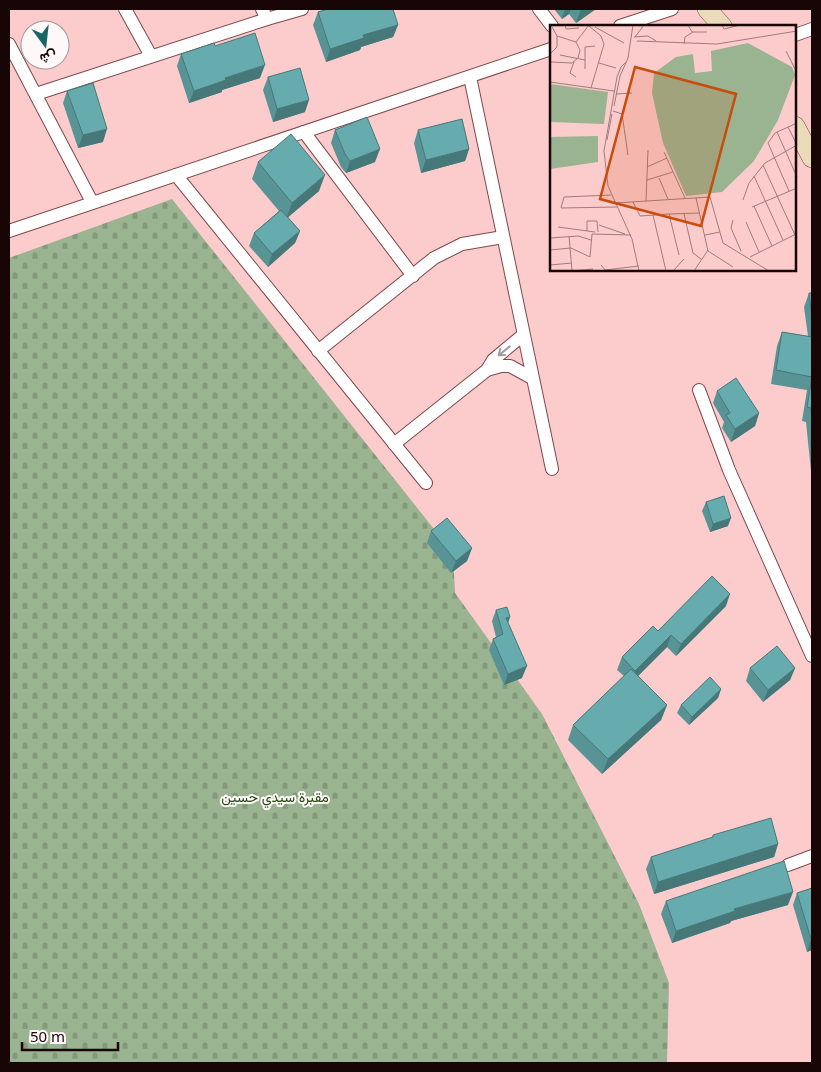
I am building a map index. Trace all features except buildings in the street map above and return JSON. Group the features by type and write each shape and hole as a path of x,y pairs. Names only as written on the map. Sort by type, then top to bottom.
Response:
{"street":[{"path":"125,9 151,56"},
{"path":"36,94 151,56 264,14 302,9"},
{"path":"539,9 551,25"},
{"path":"623,25 672,9"},
{"path":"708,9 721,25"},
{"path":"796,35 812,29"},
{"path":"9,44 92,202"},
{"path":"9,231 550,49"},
{"path":"470,76 552,469"},
{"path":"796,128 812,158"},
{"path":"304,132 413,276"},
{"path":"176,175 426,483"},
{"path":"318,350 434,258 448,250 475,241 503,237"},
{"path":"394,444 487,370 493,360 524,335"},
{"path":"487,370 501,366 510,366 532,378"},
{"path":"699,390 729,470 812,656"},
{"path":"788,865 812,856"}],"green space":[{"name":"مقبرة سيدي حسين","path":"172,199 453,553 455,593 542,714 639,904 669,983 667,1063 9,1063 9,258"}]}
